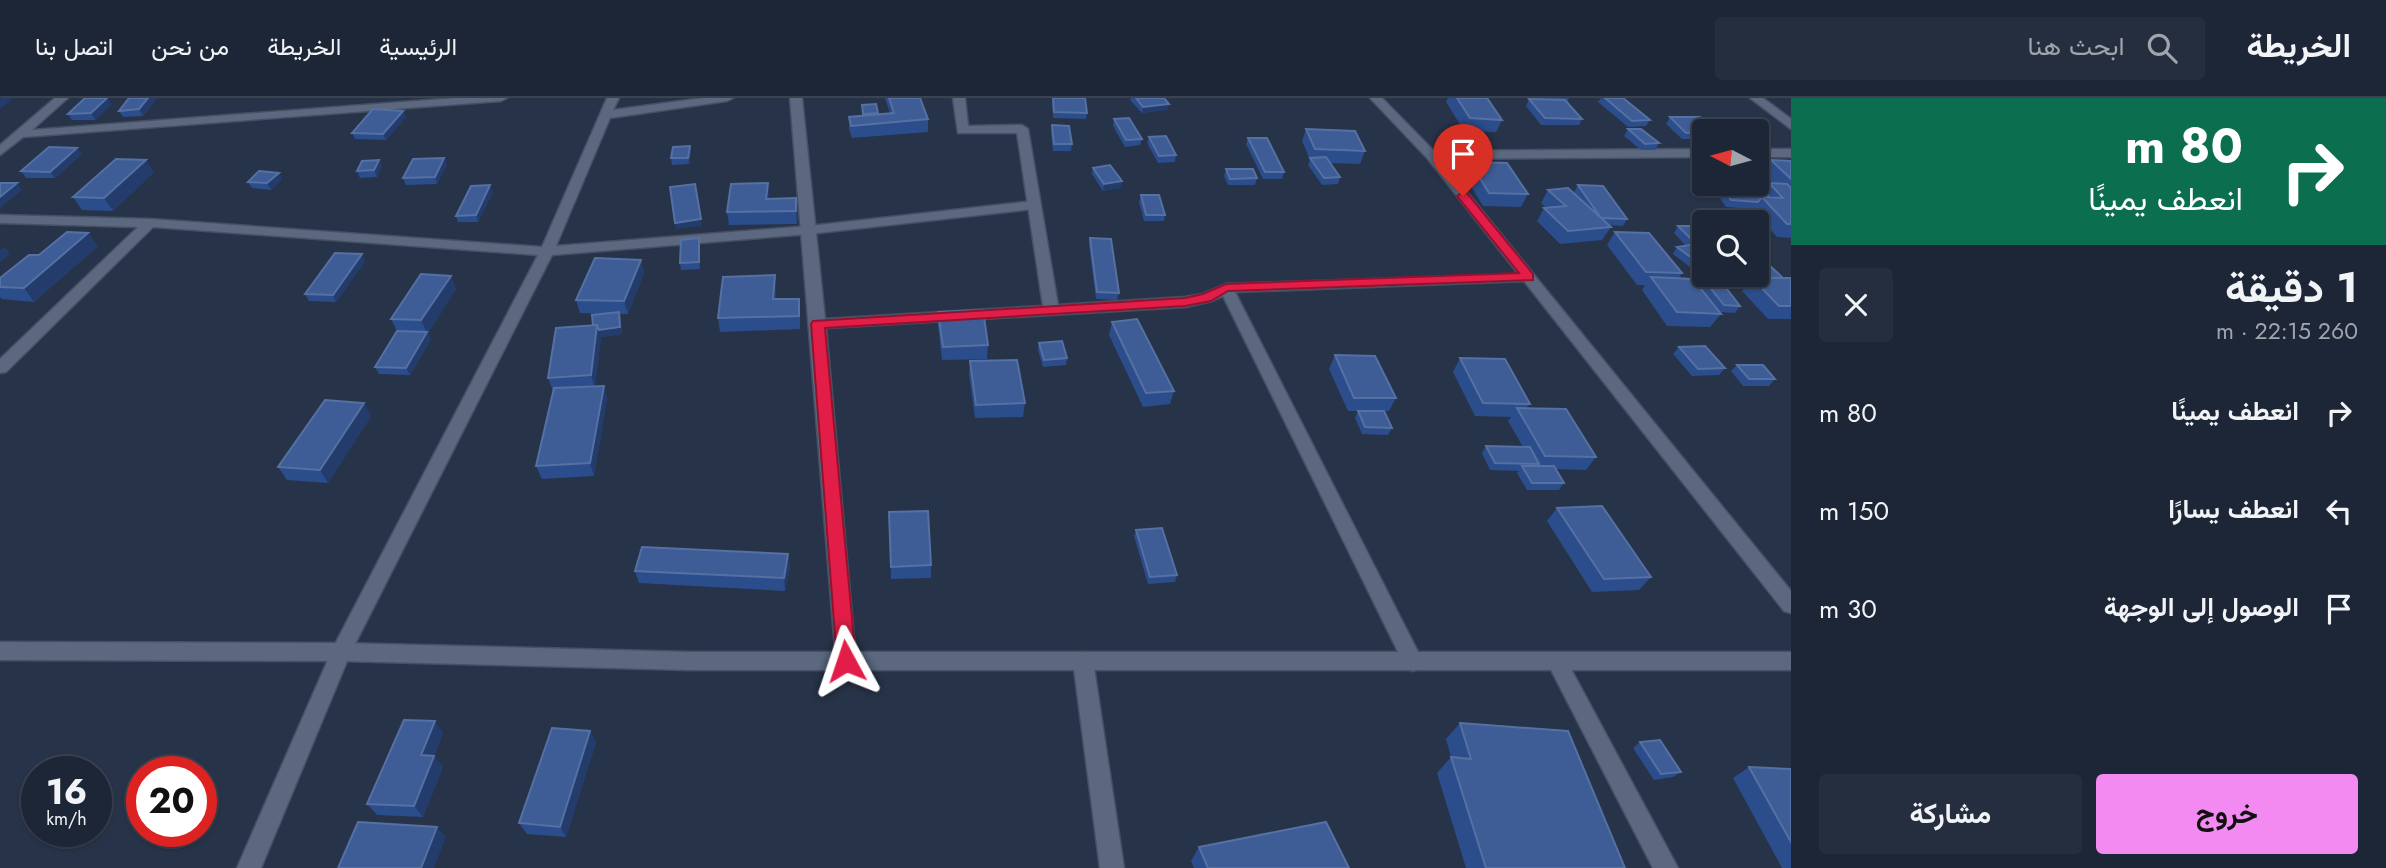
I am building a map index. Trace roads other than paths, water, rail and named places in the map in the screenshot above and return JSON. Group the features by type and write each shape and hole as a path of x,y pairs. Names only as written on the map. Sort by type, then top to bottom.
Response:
{"street":[{"path":"0,151 62,98"},
{"path":"21,134 501,98"},
{"path":"249,868 341,652 547,251 613,98"},
{"path":"605,114 727,98"},
{"path":"796,98 846,661"},
{"path":"959,98 962,130 1022,129 1051,310"},
{"path":"1376,98 1431,155 1791,605"},
{"path":"1756,98 1791,125"},
{"path":"1431,155 1692,153"},
{"path":"1769,153 1791,153"},
{"path":"0,219 150,223 547,251 809,230 1034,205"},
{"path":"0,368 150,223"},
{"path":"818,324 1185,302 1206,298 1226,288 1528,277"},
{"path":"1226,288 1413,662"},
{"path":"0,651 341,652 689,661 1791,661"},
{"path":"1083,661 1112,868"},
{"path":"1557,662 1666,868"}]}
